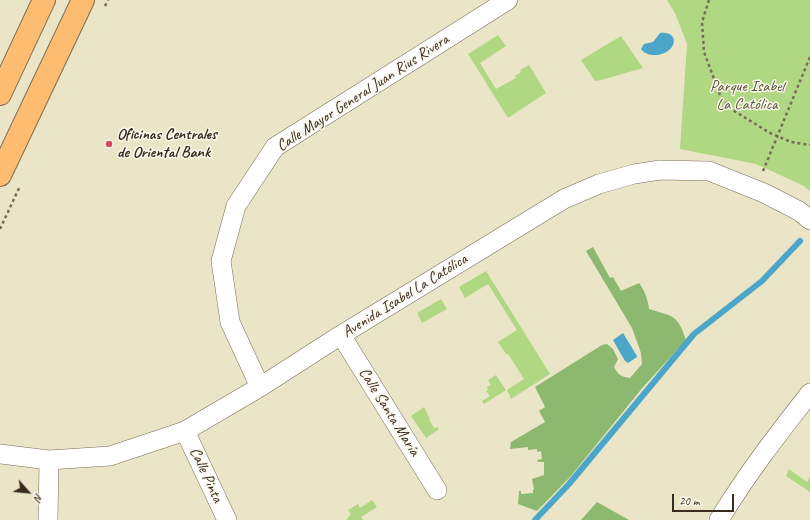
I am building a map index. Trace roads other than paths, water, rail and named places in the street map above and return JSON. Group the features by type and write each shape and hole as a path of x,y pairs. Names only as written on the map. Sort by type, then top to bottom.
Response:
{"highway":[{"path":"0,94 44,0"},
{"path":"0,175 83,0"}],"street":[{"name":"Calle Mayor General Juan Rius Rivera","path":"260,387 230,322 221,261 236,206 275,147 508,0"},
{"name":"Avenida Isabel La Católica","path":"0,454 48,460 110,456 185,431 260,387 341,335 564,199 599,184 634,174 660,170 709,171 755,190 805,215"},
{"name":"Calle Santa María","path":"341,335 437,490"},
{"path":"719,520 775,438 810,393"},
{"name":"Calle Pinta","path":"185,431 227,520"},
{"path":"48,460 48,520"}],"water":[{"path":"660,33 671,35 674,39 673,45 667,52 653,55 644,52 641,49 644,44 653,42"},
{"path":"623,333 637,356 628,363 625,361 613,340"}],"waterway":[{"path":"535,520 569,484 694,334 762,281 800,241"}],"place":[{"name":"Oficinas Centrales de Oriental Bank","path":"109,144"}],"park label":[{"name":"Parque Isabel La Católica","path":"747,96"}]}
